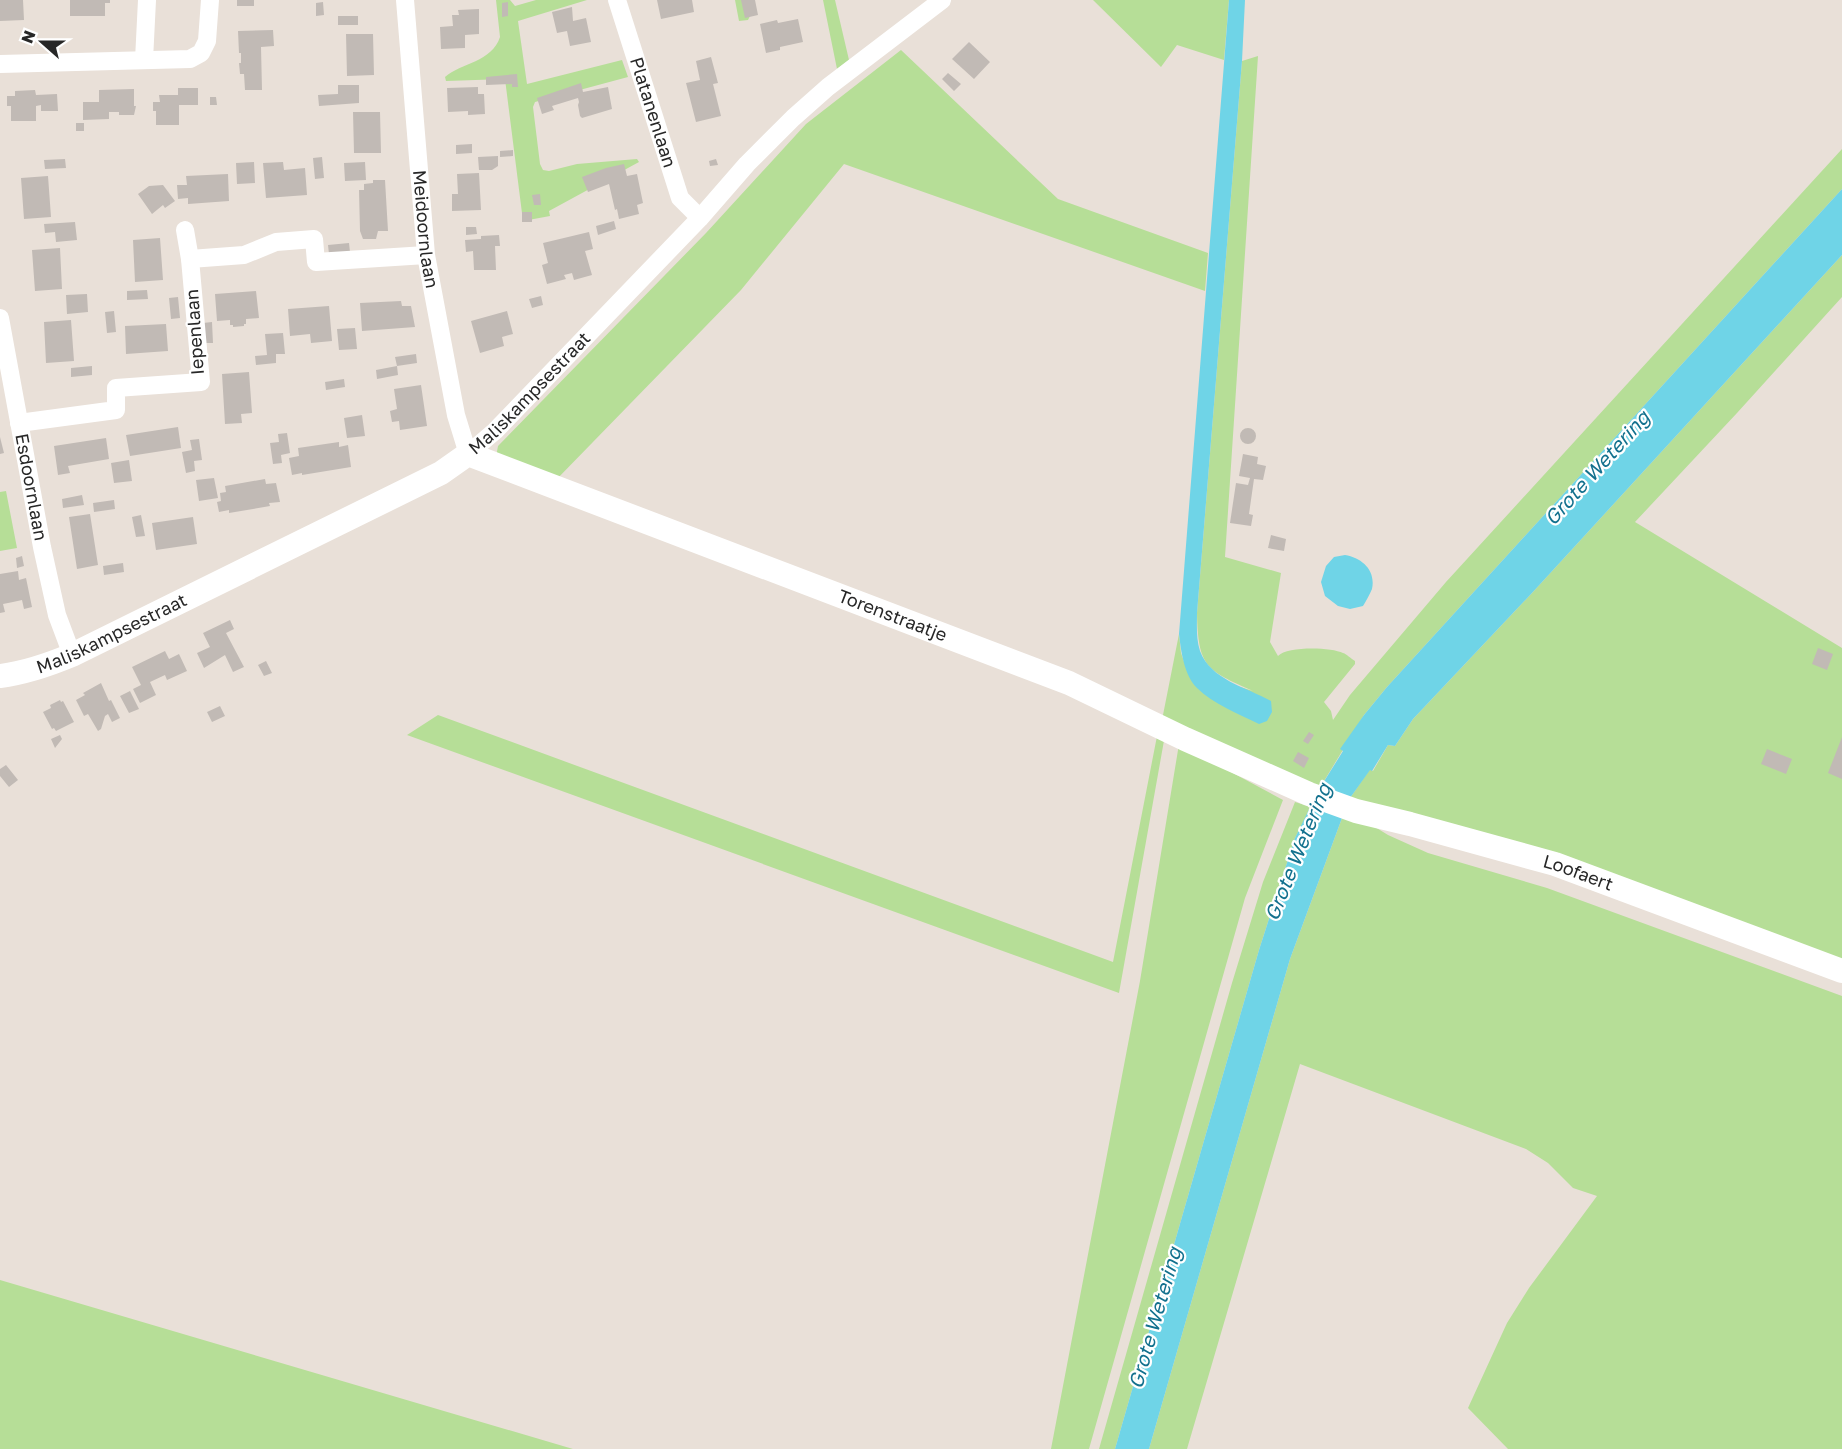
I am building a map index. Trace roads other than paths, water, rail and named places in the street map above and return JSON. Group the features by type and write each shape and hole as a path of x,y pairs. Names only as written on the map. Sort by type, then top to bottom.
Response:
{"street":[{"path":"144,60 147,0"},
{"path":"0,64 190,59 201,53 207,41 210,0"},
{"name":"Meidoornlaan","path":"405,0 426,255 456,415 468,454"},
{"name":"Platanenlaan","path":"616,0 680,198 700,218"},
{"name":"Maliskampsestraat","path":"0,676 45,666 72,655 441,473 468,454 495,431 700,218 747,164 793,117 828,87 942,0"},
{"name":"Iepenlaan","path":"19,423 116,410 116,388 201,382 190,259 185,230"},
{"path":"190,259 244,255 276,242 314,239 316,262 426,255"},
{"name":"Esdoornlaan","path":"0,318 57,615 72,655"},
{"name":"Torenstraatje","path":"468,454 1069,683 1185,739 1309,794"},
{"name":"Loofaert","path":"1309,794 1356,811 1555,864 1842,971"}],"water":[{"path":"1229,0 1245,0 1242,61 1197,632 1200,651 1212,669 1230,682 1271,701 1272,712 1267,721 1259,724 1218,704 1197,688 1186,670 1179,634"},
{"name":"Grote Wetering","path":"1842,189 1842,255 1532,593 1413,719 1395,746 1388,745 1372,771 1370,770 1350,798 1290,959 1149,1449 1115,1449 1259,950 1295,838 1318,791 1343,751 1340,749 1387,687"},
{"path":"1345,555 1362,562 1370,571 1373,582 1363,606 1350,609 1338,606 1325,596 1321,582 1326,566 1334,557"}]}
